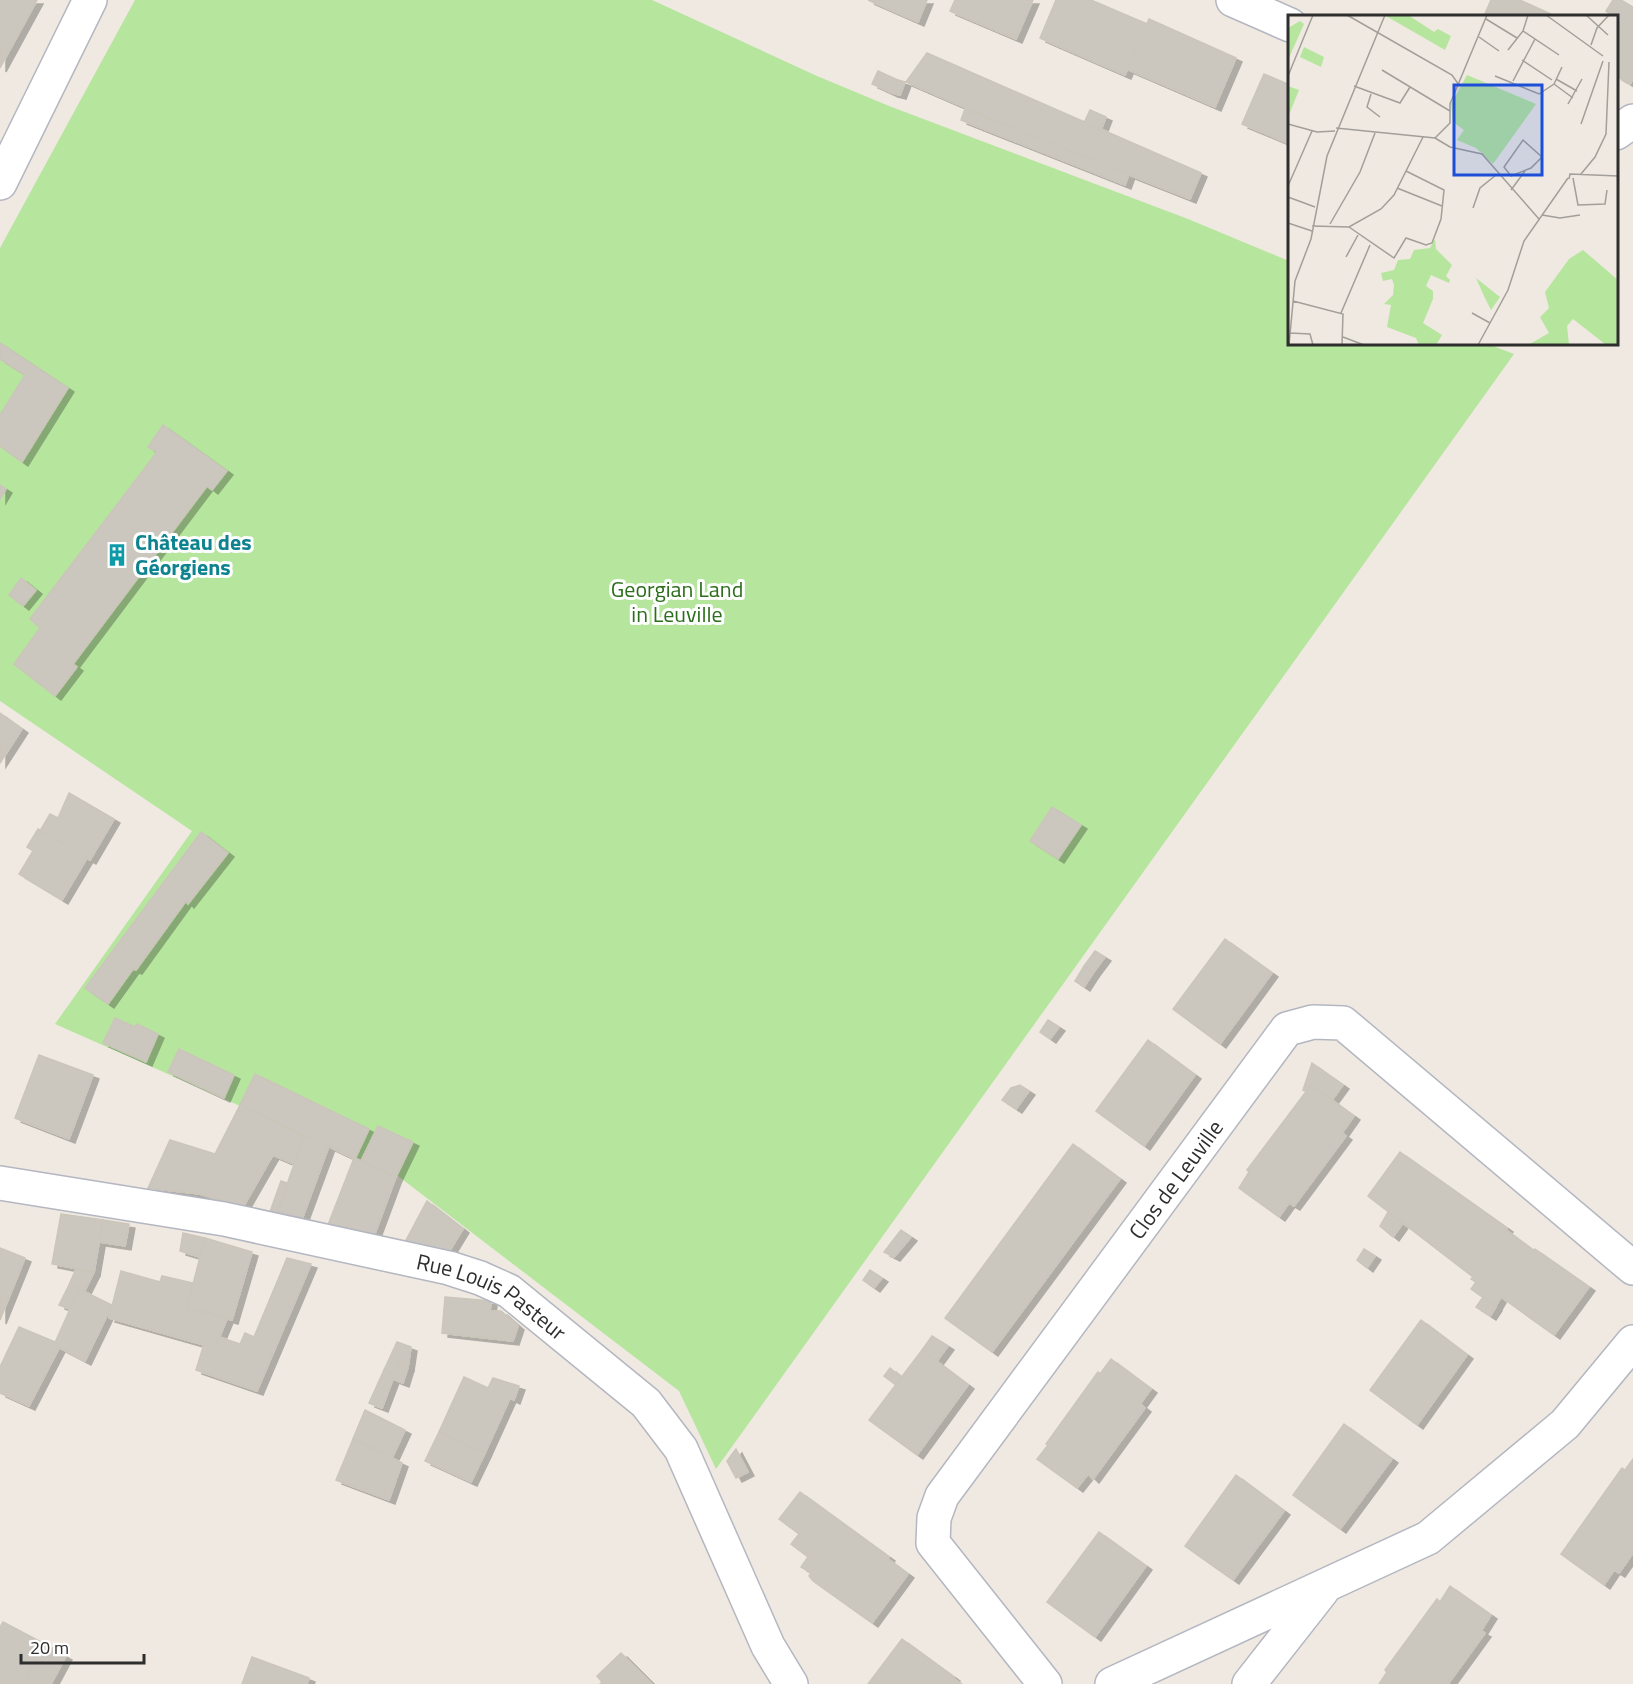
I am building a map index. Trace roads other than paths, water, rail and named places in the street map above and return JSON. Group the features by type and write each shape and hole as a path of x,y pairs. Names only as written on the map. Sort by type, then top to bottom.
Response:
{"street":[{"path":"0,183 90,0"},
{"path":"1233,0 1288,24"},
{"path":"1618,132 1633,121"},
{"name":"Clos de Leuville","path":"1045,1684 933,1543 934,1518 942,1496 1287,1029 1313,1022 1342,1023 1633,1268"},
{"name":"Rue Louis Pasteur","path":"0,1184 224,1219 450,1268 509,1291 646,1403 681,1449 768,1646 778,1679"},
{"path":"1112,1684 1428,1538 1564,1424 1633,1342"},
{"path":"1249,1684 1326,1585"}],"place":[{"name":"Château des Géorgiens","path":"117,555"}],"park label":[{"name":"Georgian Land in Leuville","path":"677,602"}]}
